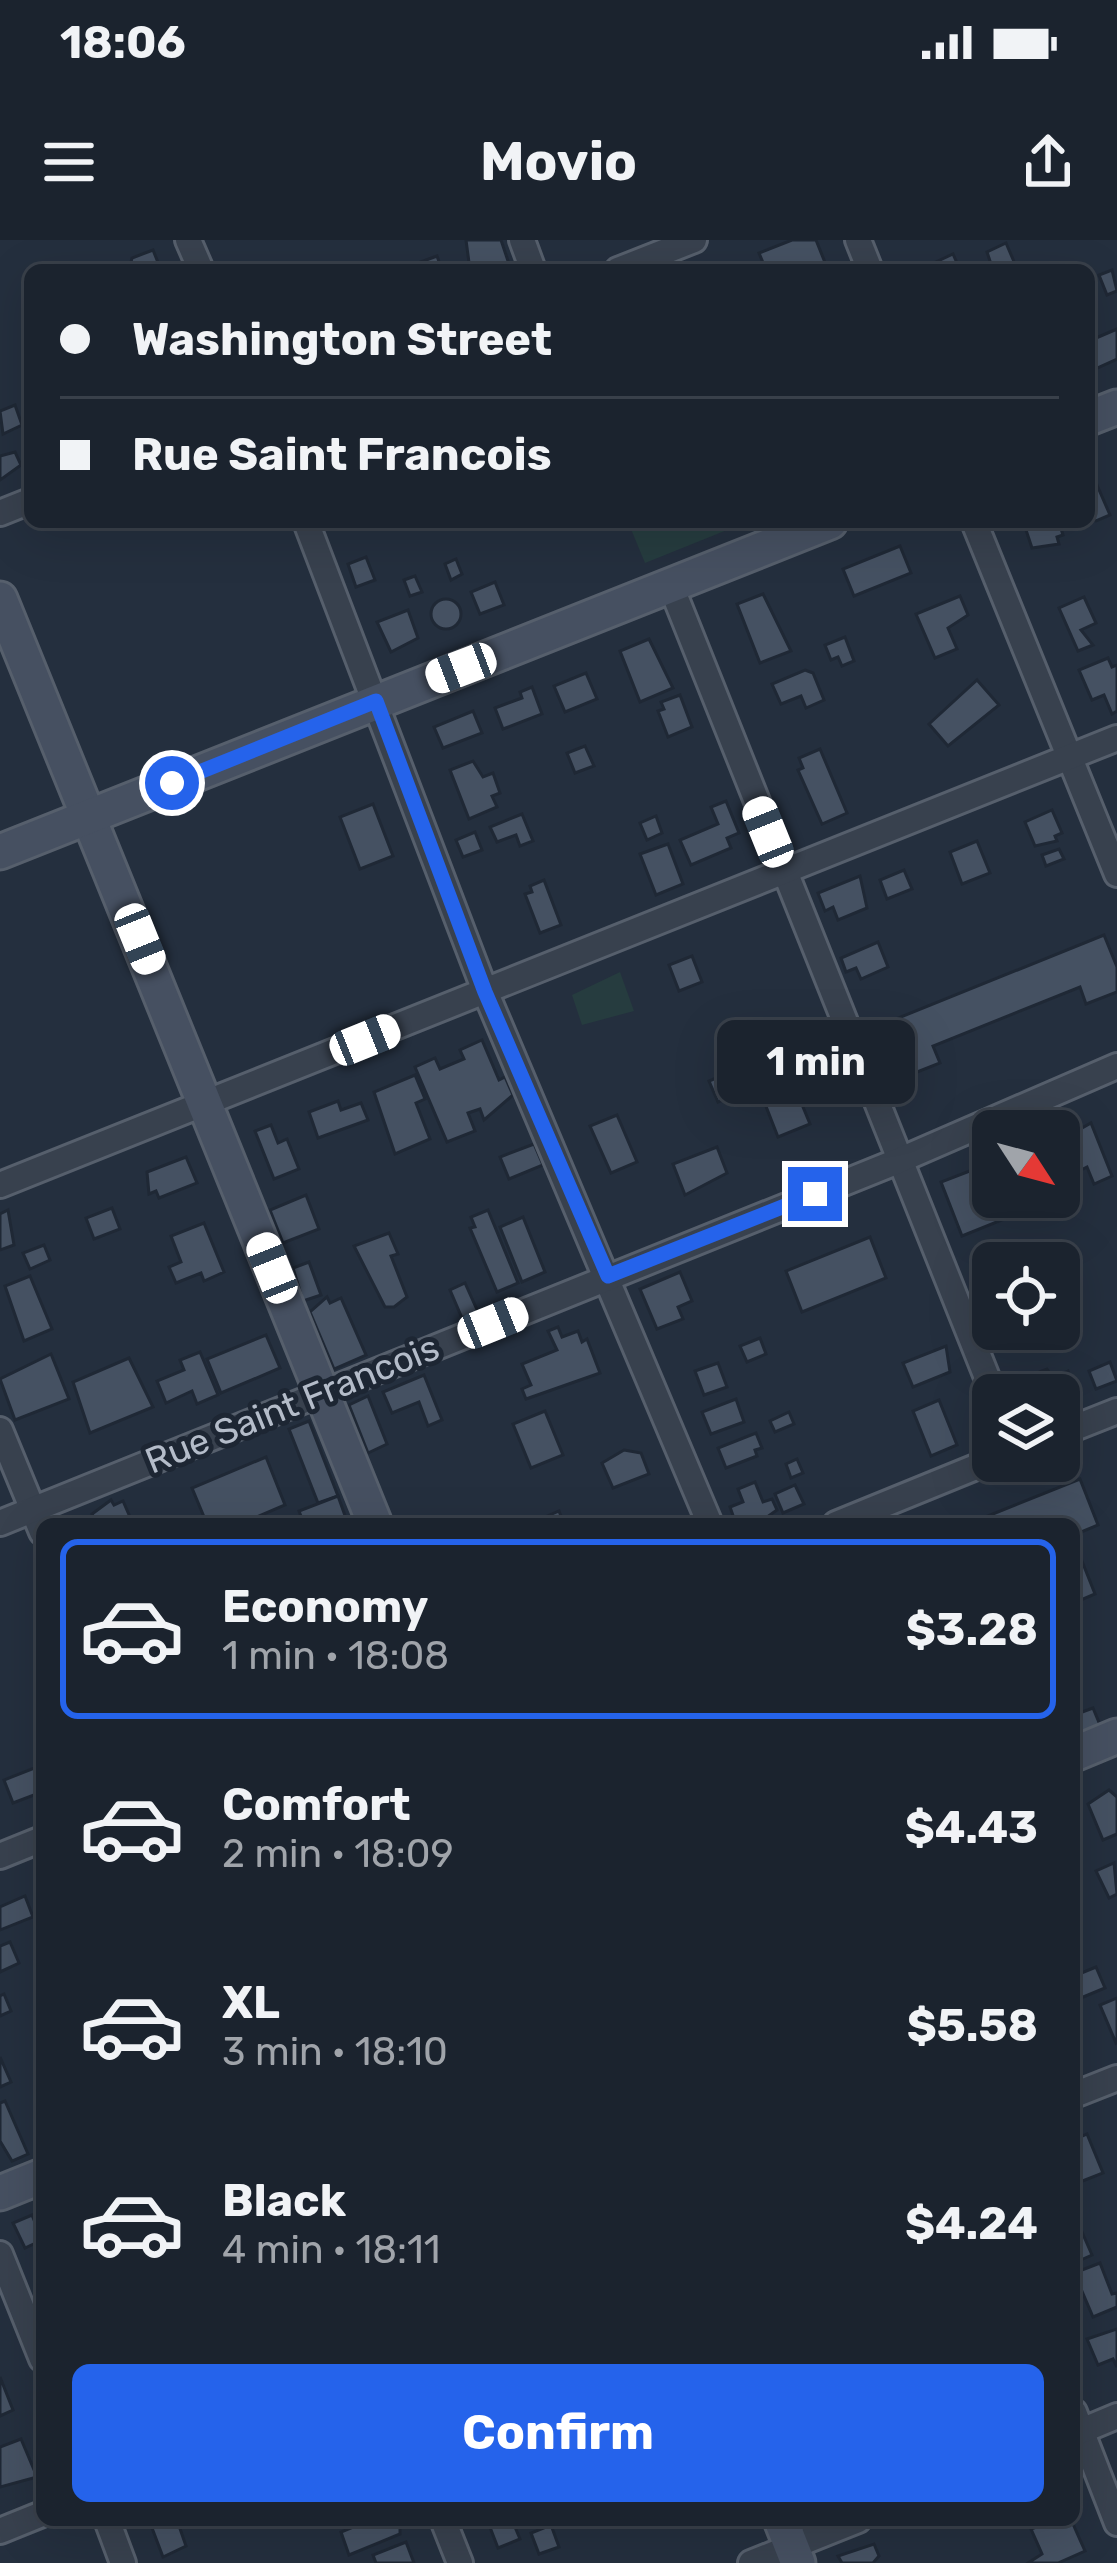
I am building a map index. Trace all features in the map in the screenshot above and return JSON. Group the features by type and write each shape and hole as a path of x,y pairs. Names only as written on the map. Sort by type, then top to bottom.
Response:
{"street":[{"path":"633,264 694,240"},
{"path":"308,528 485,992 708,1518"},
{"path":"0,852 815,528"},
{"path":"976,528 1117,874"},
{"path":"671,586 985,1374"},
{"path":"0,599 373,1518"},
{"path":"0,1186 1117,738"},
{"name":"Rue Saint Francois","path":"45,1518 322,1391 898,1161 1117,1066"},
{"path":"1080,1426 1117,1411"},
{"path":"0,1430 37,1518"},
{"path":"851,1518 972,1469"},
{"name":"Rue Saint Francois","path":"0,1523 36,1521"},
{"path":"1080,1751 1117,1736"},
{"path":"0,1856 36,1841"},
{"path":"1080,2093 1117,2078"},
{"path":"0,2193 36,2178"},
{"path":"0,2254 36,2344"},
{"path":"1080,2424 1117,2416"},
{"path":"1080,2432 1117,2523"},
{"path":"0,2531 36,2516"},
{"path":"109,2526 124,2563"},
{"path":"445,2526 460,2563"},
{"path":"751,2563 840,2526"}],"green space":[{"path":"630,528 732,528 645,563"},
{"path":"620,972 634,1011 582,1025 572,995"}],"building":[{"path":"466,240 501,240 509,264 469,264"},
{"path":"792,240 816,240 826,264 764,264 759,253"},
{"path":"1006,243 1015,264 991,264 987,252"},
{"path":"153,250 159,264 130,264 132,258"},
{"path":"953,254 957,264 937,264"},
{"path":"437,256 440,264 415,264"},
{"path":"1112,270 1117,291 1107,295 1099,275"},
{"path":"1117,329 1117,359 1095,369 1095,338"},
{"path":"15,405 22,425 3,434 0,411"},
{"path":"15,452 21,465 0,480 0,456"},
{"path":"1095,480 1110,515 1095,521"},
{"path":"1025,528 1061,528 1059,544 1032,548"},
{"path":"900,546 911,573 854,596 843,569"},
{"path":"366,557 375,580 356,587 348,564"},
{"path":"456,559 462,574 451,580 445,564"},
{"path":"415,576 422,592 410,596 404,580"},
{"path":"495,582 504,605 480,614 471,592"},
{"path":"763,594 791,651 760,663 737,604"},
{"path":"960,596 968,615 948,628 957,649 935,658 916,614"},
{"path":"1084,597 1096,623 1081,630 1093,645 1078,651 1059,608"},
{"path":"446,599 457,603 461,614 457,625 446,629 435,625 431,614 435,603"},
{"path":"408,610 418,638 391,652 377,622"},
{"path":"845,637 854,661 842,666 838,657 831,660 825,645"},
{"path":"649,639 673,688 640,702 620,651"},
{"path":"1108,658 1112,667 1117,665 1117,711 1112,714 1104,695 1092,700 1079,670"},
{"path":"805,670 813,673 824,700 806,708 801,696 781,704 772,684"},
{"path":"586,673 597,699 565,712 554,686"},
{"path":"977,680 999,705 948,746 929,724"},
{"path":"532,687 542,714 503,729 495,708 522,698 520,692"},
{"path":"680,695 692,727 668,737 658,711 664,709 661,702"},
{"path":"473,711 482,733 443,748 434,727"},
{"path":"585,746 594,766 575,773 567,753"},
{"path":"820,749 847,813 822,824 798,770 803,768 799,758"},
{"path":"473,761 483,777 493,773 500,793 492,796 497,807 469,819 450,770"},
{"path":"726,801 739,833 727,838 731,848 691,865 680,840 718,824 711,807"},
{"path":"373,804 393,856 360,869 340,817"},
{"path":"1052,810 1062,833 1055,836 1057,841 1035,846 1025,822"},
{"path":"522,814 533,841 520,846 516,835 497,842 490,827"},
{"path":"656,816 662,833 647,840 640,823"},
{"path":"475,832 482,850 463,857 456,840"},
{"path":"977,841 990,873 962,884 950,852"},
{"path":"668,844 683,884 656,895 640,854"},
{"path":"1059,849 1064,859 1046,866 1042,855"},
{"path":"904,870 912,889 887,899 880,880"},
{"path":"860,876 867,908 838,920 833,907 825,911 818,893"},
{"path":"544,880 561,925 540,933 525,894"},
{"path":"1104,935 1117,967 1117,992 1086,1004 1080,987 933,1046 940,1063 902,1078 881,1025"},
{"path":"878,942 888,967 861,979 856,968 846,972 841,958"},
{"path":"692,956 702,982 679,991 669,965"},
{"path":"482,1040 499,1080 505,1077 513,1095 484,1120 480,1109 468,1113 475,1131 447,1142 415,1067 435,1058 440,1069 464,1059 460,1050"},
{"path":"730,1072 739,1093 718,1102 709,1081"},
{"path":"415,1075 425,1099 416,1103 430,1139 395,1154 374,1092"},
{"path":"791,1078 810,1124 778,1137 760,1091"},
{"path":"338,1101 341,1110 361,1103 368,1120 318,1138 309,1112"},
{"path":"617,1115 637,1162 611,1173 590,1126"},
{"path":"1091,1123 1112,1176 1094,1184 1087,1167 1081,1170 1080,1129"},
{"path":"271,1125 278,1143 287,1139 299,1169 274,1179 255,1131"},
{"path":"534,1144 543,1165 509,1179 500,1157"},
{"path":"717,1147 727,1173 685,1195 673,1164"},
{"path":"186,1157 197,1183 159,1198 156,1191 149,1194 147,1172"},
{"path":"972,1170 972,1218 1007,1218 962,1236 941,1182"},
{"path":"306,1195 319,1229 283,1243 270,1210"},
{"path":"112,1208 120,1229 94,1239 86,1218"},
{"path":"8,1210 14,1245 0,1250 0,1214"},
{"path":"488,1210 518,1283 497,1292 470,1228 475,1227 471,1217"},
{"path":"523,1217 545,1272 522,1282 500,1227"},
{"path":"204,1223 224,1272 204,1281 201,1273 176,1283 169,1267 181,1262 171,1236"},
{"path":"389,1233 398,1254 391,1256 407,1297 394,1307 385,1307 354,1246"},
{"path":"870,1237 886,1278 802,1312 786,1271"},
{"path":"44,1245 50,1260 30,1269 23,1253"},
{"path":"309,1262 321,1295 303,1301 293,1268"},
{"path":"680,1272 692,1301 678,1307 683,1319 657,1329 640,1289"},
{"path":"30,1276 52,1329 24,1341 5,1286"},
{"path":"465,1283 478,1312 462,1318 450,1290"},
{"path":"327,1297 330,1303 341,1298 366,1355 334,1369 310,1312"},
{"path":"558,1327 562,1337 578,1331 582,1342 587,1339 600,1373 526,1399 522,1389 531,1385 522,1364 557,1350 548,1331"},
{"path":"266,1335 280,1368 221,1393 207,1359"},
{"path":"760,1338 766,1354 747,1362 740,1346"},
{"path":"946,1346 950,1372 913,1387 903,1363"},
{"path":"200,1352 218,1395 197,1404 192,1391 166,1403 157,1381 184,1370 180,1360"},
{"path":"51,1354 69,1399 15,1420 0,1379"},
{"path":"129,1358 153,1407 90,1433 73,1382"},
{"path":"1110,1362 1117,1381 1096,1389 1089,1371"},
{"path":"718,1363 727,1387 704,1395 695,1371"},
{"path":"424,1375 442,1420 428,1426 419,1402 392,1413 383,1392"},
{"path":"368,1396 387,1444 368,1453 349,1405"},
{"path":"736,1399 744,1422 711,1434 702,1412"},
{"path":"939,1400 957,1445 931,1456 913,1411"},
{"path":"545,1411 563,1455 531,1468 513,1424"},
{"path":"789,1412 794,1424 775,1432 770,1421"},
{"path":"309,1421 338,1496 318,1503 289,1429"},
{"path":"756,1433 762,1448 755,1450 757,1456 726,1468 718,1448"},
{"path":"624,1450 641,1453 649,1474 613,1488 602,1463"},
{"path":"266,1457 285,1505 254,1518 204,1518 192,1488"},
{"path":"797,1459 803,1473 791,1478 786,1464"},
{"path":"1080,1479 1098,1525 1080,1532 1080,1518 983,1518"},
{"path":"755,1482 763,1502 772,1499 777,1510 766,1518 734,1518 730,1507 743,1502 738,1489"},
{"path":"795,1485 804,1504 783,1513 775,1494"},
{"path":"338,1496 346,1518 302,1518 299,1511"},
{"path":"111,1500 114,1505 123,1501 130,1518 94,1518 92,1514"},
{"path":"1080,1556 1095,1594 1080,1600"},
{"path":"1093,1708 1100,1725 1080,1733 1080,1713"},
{"path":"36,1767 36,1794 13,1803 4,1780"},
{"path":"1109,1790 1117,1797 1117,1834 1103,1840 1088,1804"},
{"path":"1114,1863 1117,1894 1109,1898 1096,1871"},
{"path":"25,1896 33,1917 0,1930 0,1907"},
{"path":"10,1942 19,1963 0,1972 0,1946"},
{"path":"1096,1967 1105,1988 1080,1998 1080,1974"},
{"path":"4,1994 11,2011 0,2016 0,1996"},
{"path":"1117,1998 1117,2042 1116,2043 1100,2005"},
{"path":"0,2057 11,2082 0,2087"},
{"path":"5,2101 28,2154 12,2161 0,2141 0,2103"},
{"path":"1087,2134 1103,2173 1080,2182 1080,2137"},
{"path":"32,2215 36,2243 25,2248 13,2223"},
{"path":"1080,2227 1092,2255 1080,2260"},
{"path":"1100,2263 1112,2294 1117,2293 1117,2307 1093,2317 1080,2290 1080,2271"},
{"path":"1117,2329 1117,2367 1113,2359 1098,2365 1087,2339"},
{"path":"0,2377 13,2410 0,2416"},
{"path":"21,2439 36,2477 0,2487 0,2447"},
{"path":"151,2526 179,2526 186,2546 163,2557"},
{"path":"356,2526 400,2526 400,2534 349,2555 341,2532"},
{"path":"490,2526 515,2526 520,2539 498,2548"},
{"path":"551,2526 559,2547 539,2554 531,2533"},
{"path":"1074,2526 1085,2551 1058,2563 1028,2563 1042,2554 1031,2529"},
{"path":"406,2542 414,2563 376,2563 373,2555"},
{"path":"874,2544 879,2556 873,2563 842,2563 838,2556"}],"route":[{"path":"172,783 376,701 485,992 608,1276 815,1194"}]}
